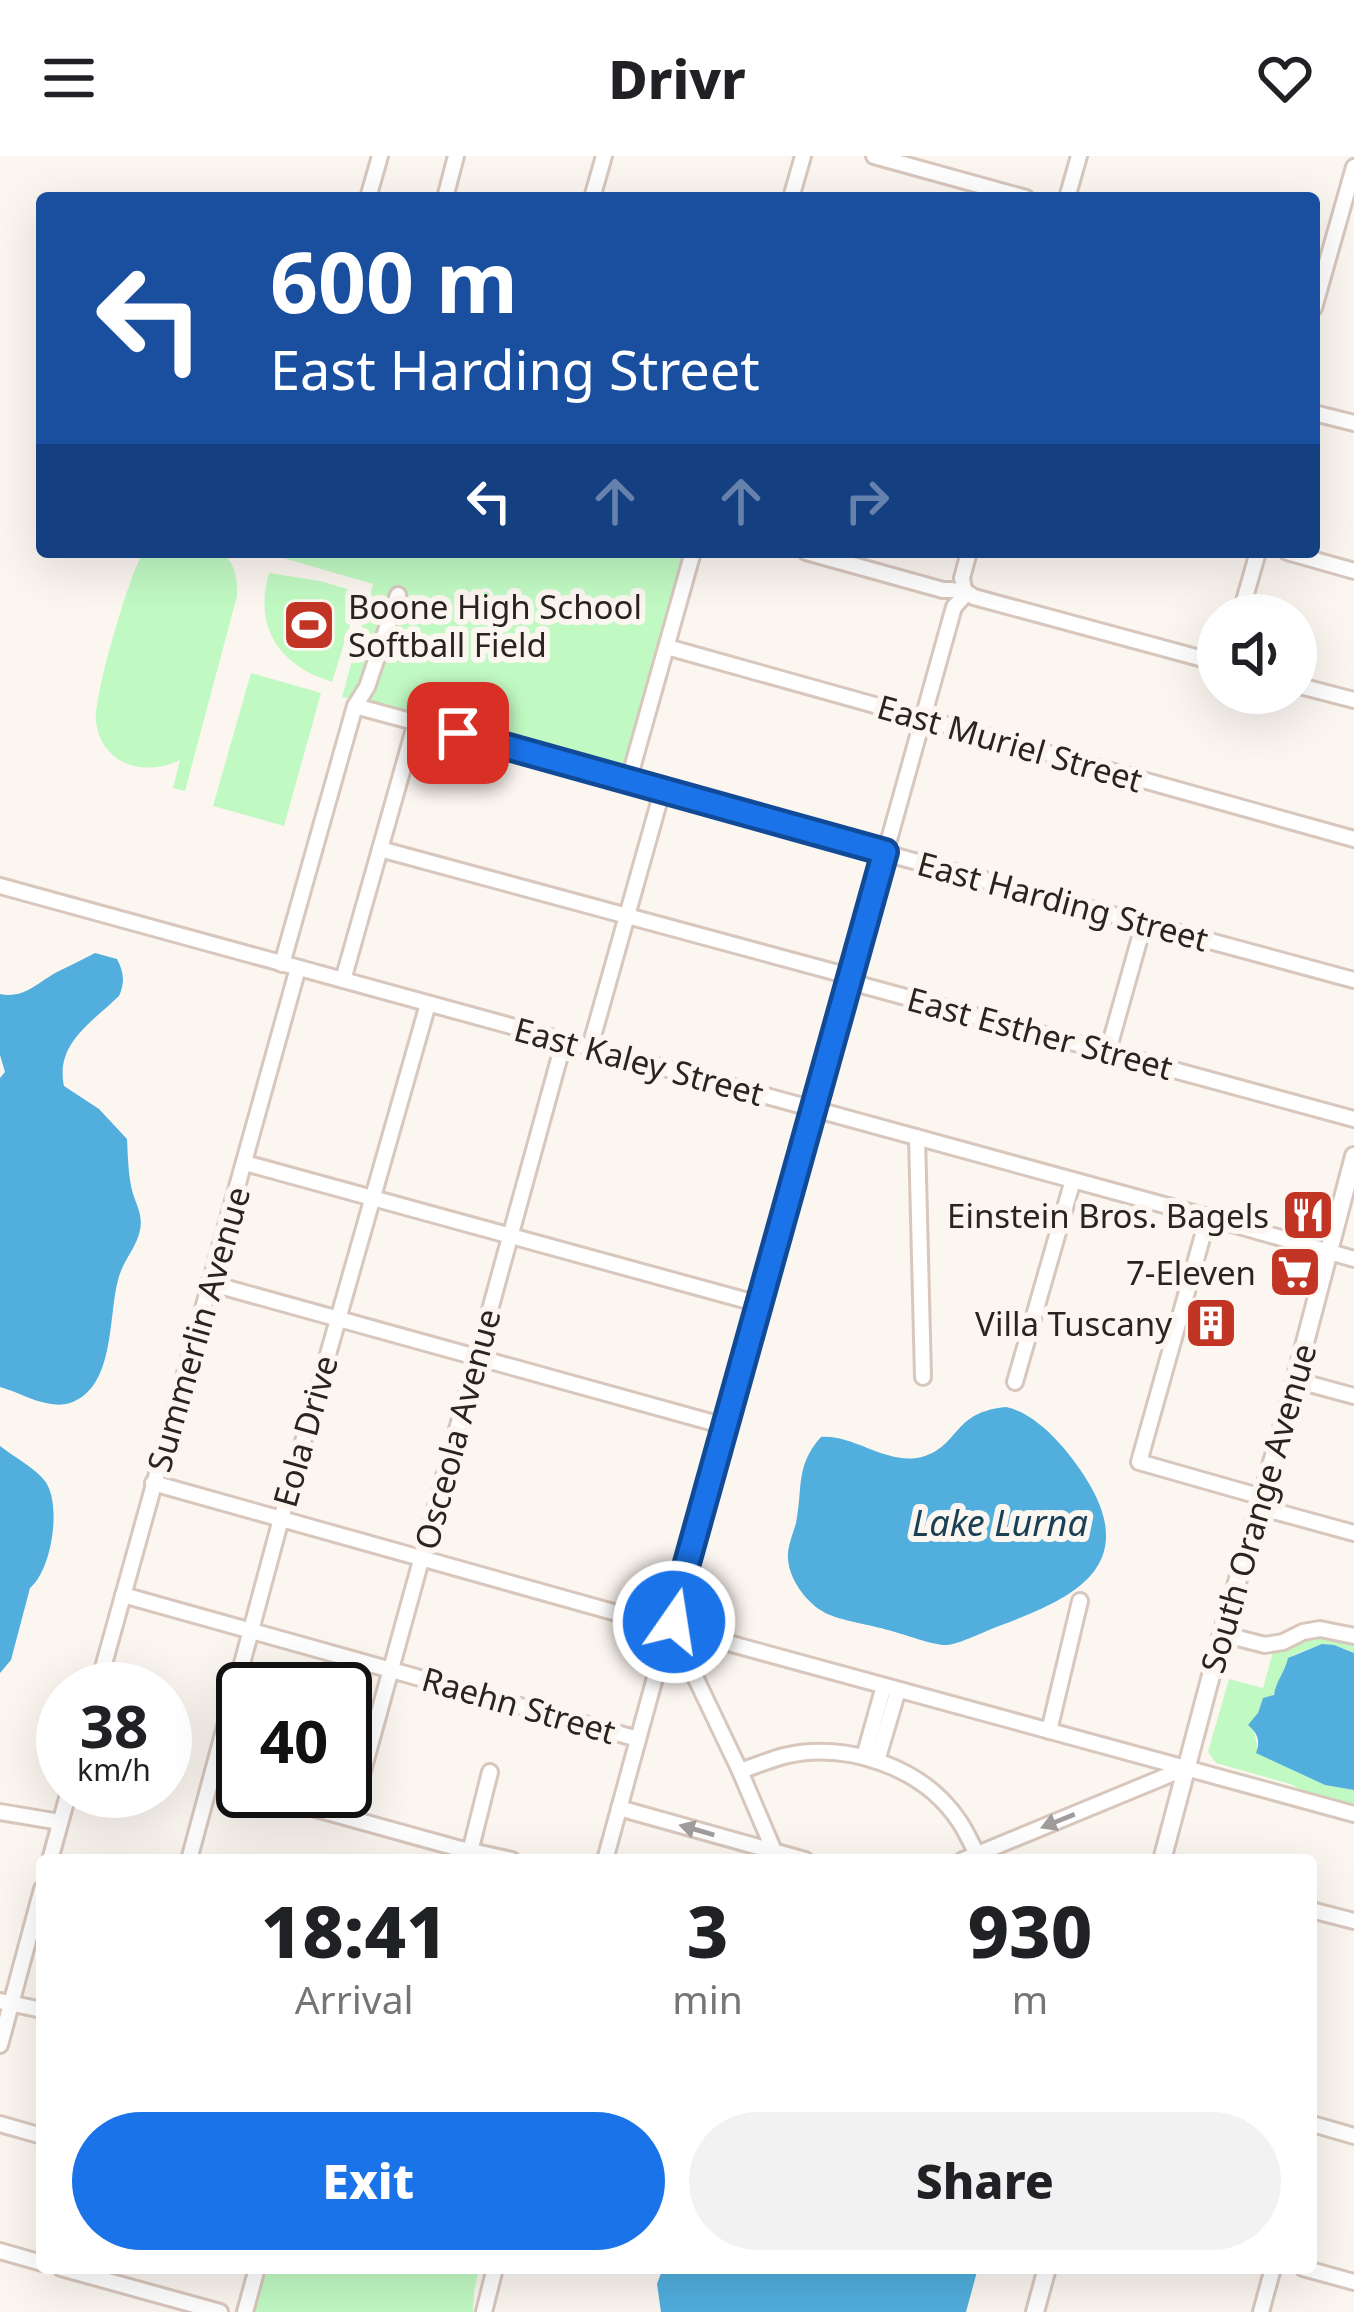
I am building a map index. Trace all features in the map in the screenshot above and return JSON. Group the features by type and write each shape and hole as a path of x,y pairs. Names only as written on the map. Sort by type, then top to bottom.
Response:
{"main road":[{"name":"South Orange Avenue","path":"1164,1854 1354,1156"},
{"path":"1035,2312 1045,2274"}],"street":[{"path":"370,192 380,156"},
{"path":"447,192 456,156"},
{"path":"594,192 604,156"},
{"path":"793,192 802,156"},
{"path":"874,156 1004,192"},
{"path":"1069,192 1079,156"},
{"path":"1320,269 1354,166"},
{"path":"1320,414 1354,423"},
{"path":"629,779 691,558"},
{"path":"828,558 1197,657"},
{"path":"607,1854 967,558"},
{"path":"1246,594 1256,558"},
{"path":"1308,558 1354,571"},
{"name":"Summerlin Avenue","path":"104,1662 245,1163 355,706 367,687 398,595"},
{"name":"East Muriel Street","path":"667,647 1354,839"},
{"path":"1317,690 1354,700"},
{"name":"East Harding Street","path":"355,706 1354,980"},
{"path":"344,980 416,722"},
{"path":"590,1048 663,788"},
{"name":"East Esther Street","path":"380,848 1354,1119"},
{"name":"East Kaley Street","path":"0,886 1354,1259"},
{"path":"1108,1051 1144,923"},
{"name":"Eola Drive","path":"191,1854 280,1519 428,1004"},
{"name":"Osceola Avenue","path":"372,1738 564,1041"},
{"path":"917,1137 923,1377"},
{"path":"245,1163 759,1304"},
{"path":"1015,1382 1072,1180"},
{"path":"1208,1216 1139,1462 1354,1533"},
{"path":"209,1283 725,1426"},
{"path":"1295,1380 1354,1396"},
{"path":"153,1484 1354,1814"},
{"name":"Raehn Street","path":"123,1595 638,1739"},
{"path":"1048,1731 1080,1601"},
{"path":"671,1628 687,1646 687,1660 774,1851"},
{"path":"1222,1634 1264,1645 1320,1628 1354,1636"},
{"path":"871,1759 891,1688"},
{"path":"740,1771 787,1756 818,1753 871,1759 932,1790 960,1821 969,1854"},
{"path":"1139,1756 1152,1769 1147,1784"},
{"path":"977,1854 1186,1769"},
{"path":"469,1854 490,1772"},
{"path":"211,1780 216,1781"},
{"path":"619,1808 784,1854"},
{"path":"0,1812 60,1822"},
{"path":"52,1854 61,1818"},
{"path":"350,1818 466,1854"},
{"path":"768,1854 774,1851"},
{"path":"0,2045 6,2002 36,1908"},
{"path":"1317,1912 1354,1922"},
{"path":"6,2002 36,2009"},
{"path":"0,2124 36,2134"},
{"path":"1317,2125 1354,2136"},
{"path":"0,2251 36,2261"},
{"path":"1317,2272 1354,2282"},
{"path":"84,2274 220,2312"},
{"path":"245,2312 255,2274"},
{"path":"484,2312 494,2274"},
{"path":"1261,2312 1271,2274"}],"green space":[{"path":"141,558 227,558 236,578 237,596 185,791 173,788 180,760 153,767 127,764 106,748 96,721 114,635"},
{"path":"283,558 687,558 627,771 619,773 342,697 373,584"},
{"name":"Boone High School Softball Field","path":"269,573 320,581 354,591 359,597 332,682 298,666 275,642 265,611"},
{"path":"251,673 321,693 284,826 213,806"},
{"path":"1321,1634 1354,1642 1354,1653 1320,1646 1288,1658 1274,1693 1255,1719 1257,1753 1325,1785 1354,1790 1354,1806 1216,1763 1208,1752 1229,1679 1263,1688 1273,1652"},
{"path":"263,2274 478,2274 473,2312 252,2312"}],"water":[{"path":"95,953 117,959 122,987 119,996 70,1046 64,1086 99,1109 127,1139 130,1180 141,1225 118,1280 102,1368 85,1395 61,1405 0,1387 0,1078 5,1072 0,1055 0,994 23,992"},
{"name":"Lake Lurna","path":"1006,1407 1043,1427 1091,1487 1103,1516 1106,1541 1088,1579 1048,1606 947,1645 835,1617 810,1601 795,1581 788,1554 804,1468 821,1437 912,1459 936,1451 976,1415"},
{"path":"0,1446 45,1481 54,1520 44,1567 30,1588 11,1660 0,1673"},
{"path":"1322,1644 1354,1653 1354,1790 1325,1785 1256,1753 1257,1737 1248,1725 1263,1698 1274,1695 1288,1658"},
{"path":"661,2274 976,2274 966,2312 661,2312 657,2284"}],"place":[{"name":"Boone High School Softball Field","path":"309,625"},
{"name":"Einstein Bros. Bagels","path":"1308,1215"},
{"name":"7-Eleven","path":"1295,1272"},
{"name":"Villa Tuscany","path":"1211,1323"}],"route":[{"path":"458,733 885,852 674,1622"}]}
